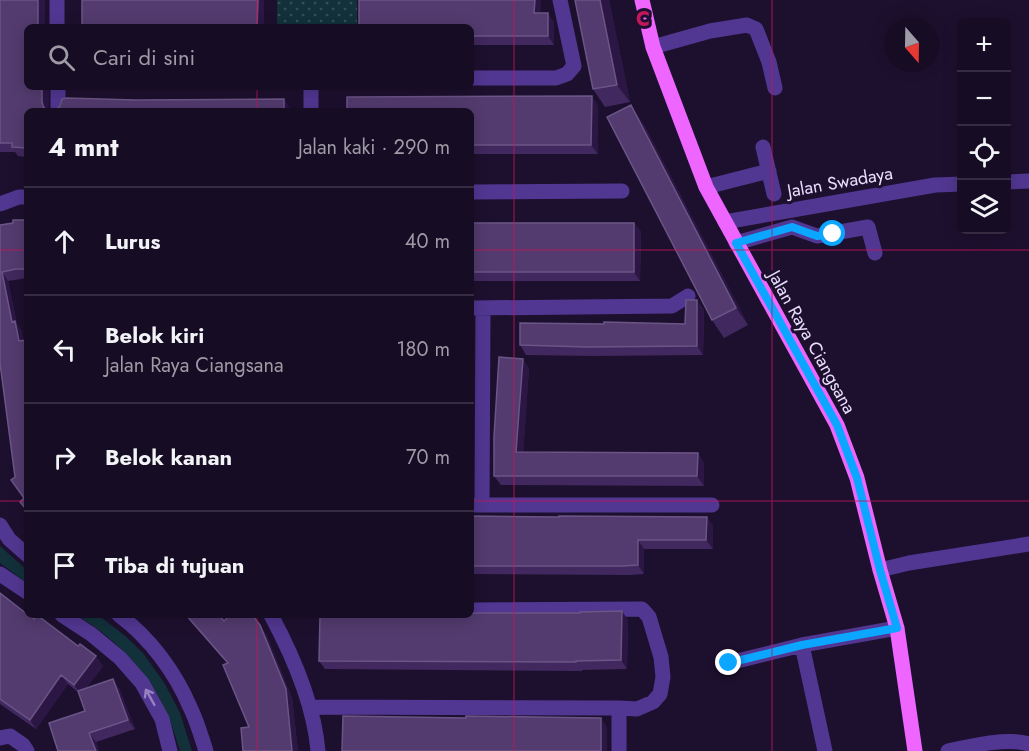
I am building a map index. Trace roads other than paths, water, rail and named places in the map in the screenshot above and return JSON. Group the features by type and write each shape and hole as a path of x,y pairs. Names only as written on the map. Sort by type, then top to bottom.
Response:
{"main road":[{"name":"Jalan Raya Ciangsana","path":"642,0 653,47 706,187 837,425 857,478 897,628 915,751"}],"street":[{"path":"57,0 57,24"},
{"path":"474,78 556,78 567,74 574,66 560,0"},
{"path":"653,47 710,31 747,25 756,29 769,62 775,88"},
{"path":"58,90 58,108"},
{"path":"311,90 311,108"},
{"path":"763,147 774,194"},
{"path":"706,187 769,171"},
{"path":"1011,182 1029,180"},
{"name":"Jalan Swadaya","path":"725,222 935,185 957,184"},
{"path":"0,189 23,197"},
{"path":"474,192 622,191"},
{"path":"0,204 23,197"},
{"path":"736,243 792,227 817,236 868,227 874,253"},
{"path":"688,296 672,306 477,308 477,505 712,505"},
{"path":"0,525 9,539 24,552"},
{"path":"880,570 909,563 1029,544"},
{"path":"0,574 24,590"},
{"path":"311,707 637,709 653,702 660,694 663,677 661,657 650,617 642,609 474,610"},
{"path":"67,618 91,634 120,658 142,683 162,719 170,751"},
{"path":"122,618 152,644 175,677 191,707 206,751"},
{"path":"273,618 311,707 318,751"},
{"path":"729,663 802,645 897,628"},
{"path":"802,645 825,751"},
{"path":"619,708 619,751"},
{"path":"0,738 10,736 23,745 27,751"},
{"path":"948,751 1006,742 1020,741 1029,744"}]}
